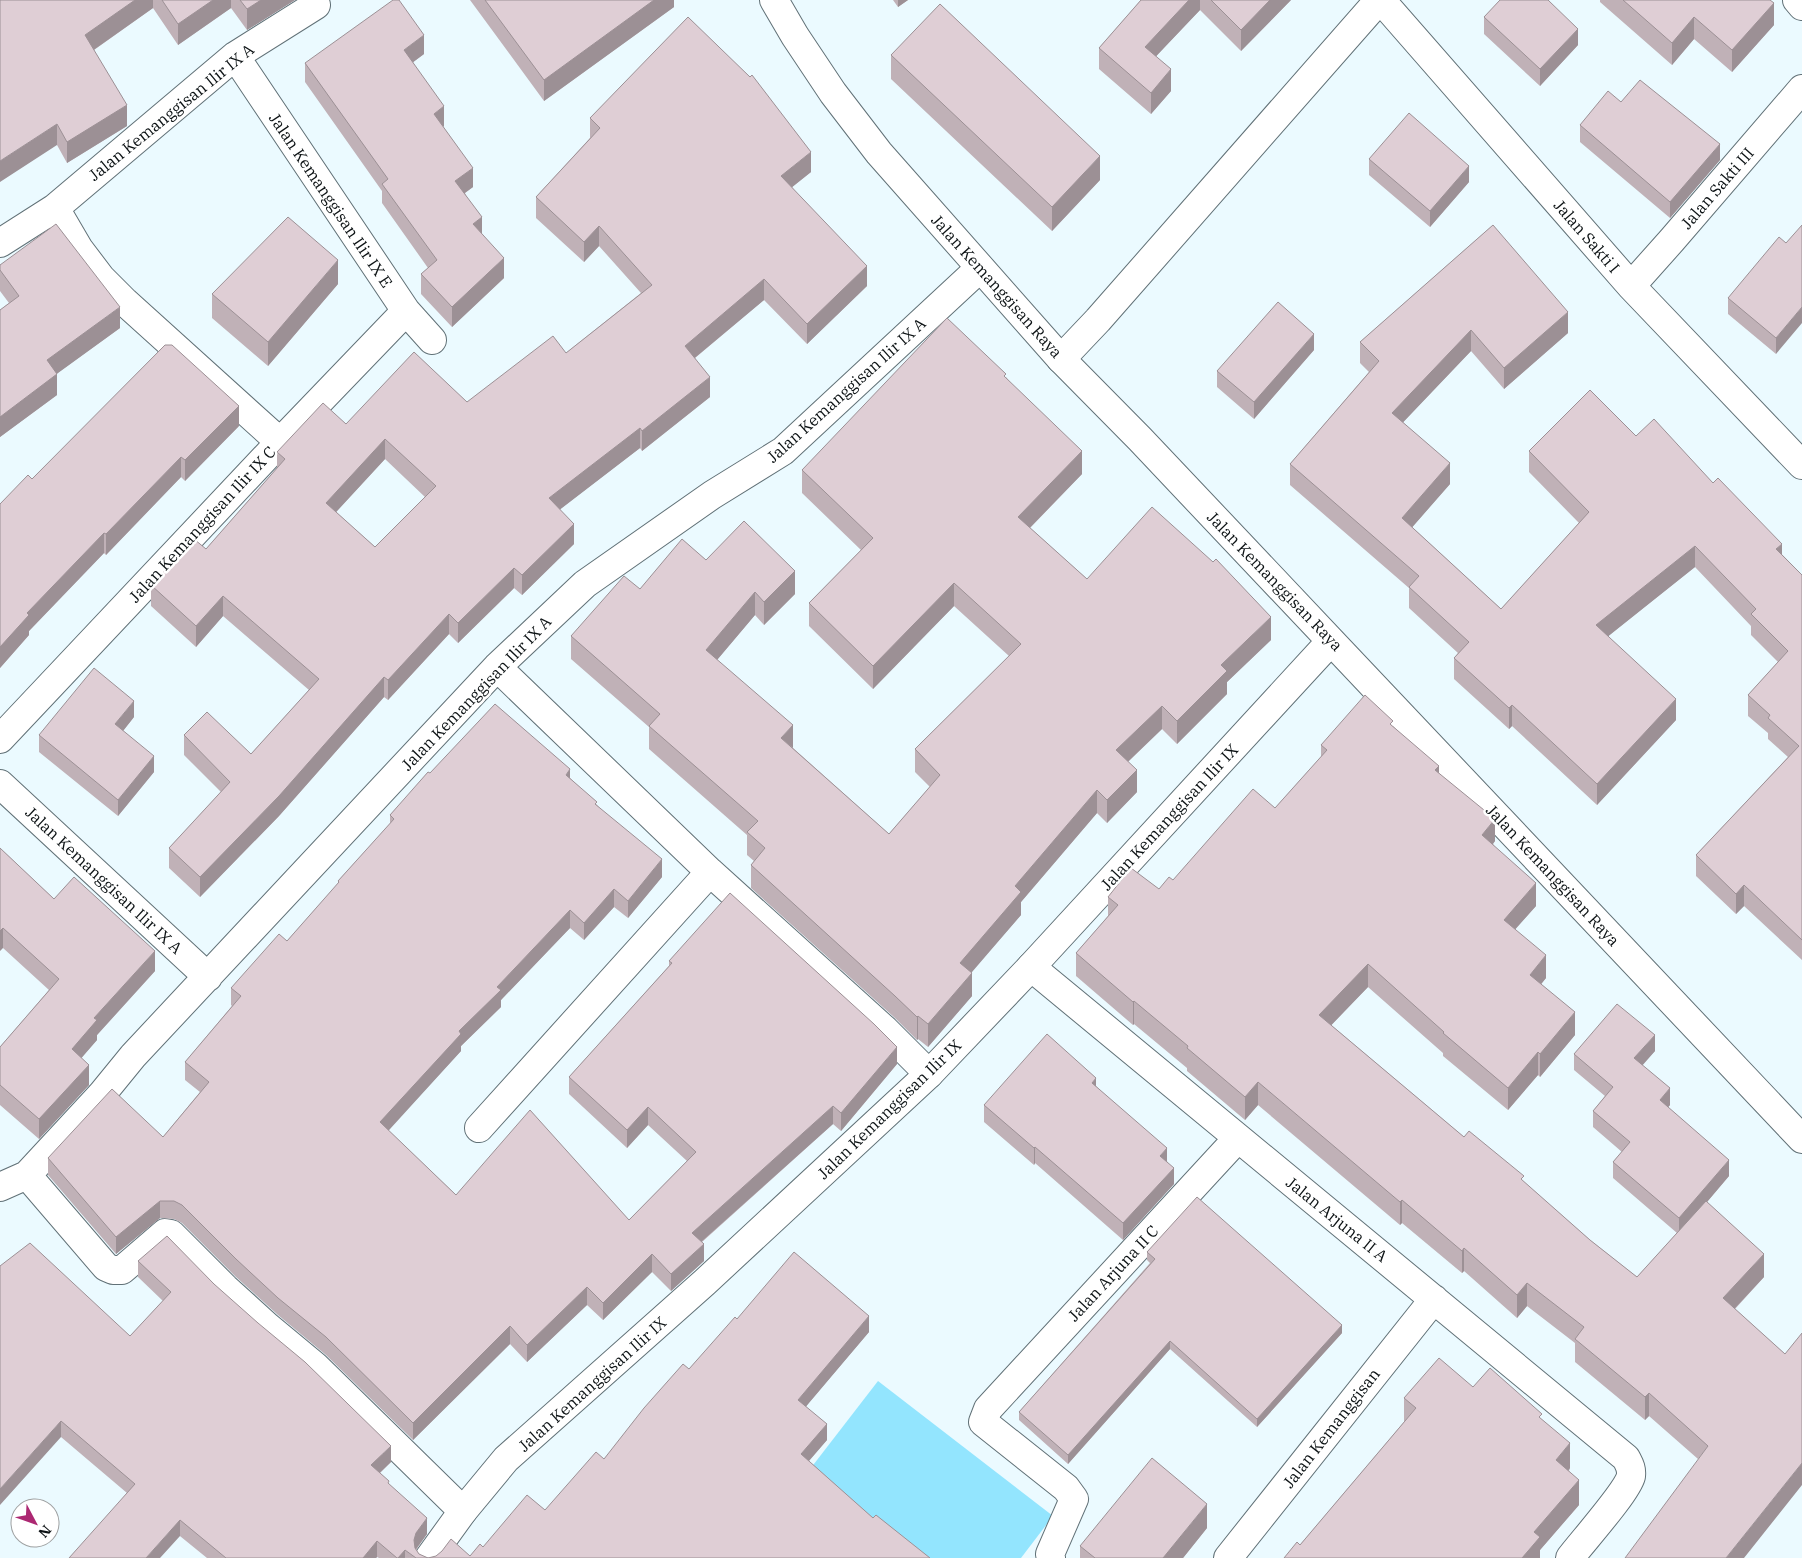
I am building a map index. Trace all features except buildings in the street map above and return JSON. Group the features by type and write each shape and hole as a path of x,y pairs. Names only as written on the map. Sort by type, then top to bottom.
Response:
{"street":[{"name":"Jalan Kemanggisan Raya","path":"774,0 795,36 833,93 873,145 1061,359 1140,439 1799,1129"},
{"name":"Jalan Sakti I","path":"1380,0 1631,286 1802,465"},
{"path":"1061,359 1098,320 1380,0"},
{"path":"1797,0 1802,6"},
{"name":"Jalan Kemanggisan Ilir IX A","path":"0,243 55,208 234,56 316,6"},
{"name":"Jalan Kemanggisan Ilir IX E","path":"234,56 406,312 432,340"},
{"name":"Jalan Sakti III","path":"1631,286 1802,89"},
{"path":"55,208 79,249 101,278 280,442"},
{"name":"Jalan Kemanggisan Ilir IX A","path":"27,1174 102,1094 133,1056 497,666 585,584 712,494 783,451 980,268"},
{"name":"Jalan Kemanggisan Ilir IX C","path":"0,738 280,442 406,312"},
{"name":"Jalan Kemanggisan Ilir IX","path":"429,1558 463,1511 506,1460 705,1282 930,1074 1332,641"},
{"path":"497,666 710,872 885,1030 930,1074"},
{"name":"Jalan Kemanggisan Ilir IX A","path":"0,784 208,977"},
{"path":"479,1128 710,872"},
{"name":"Jalan Arjuna II A","path":"1031,967 1626,1458 1632,1468 1630,1478 1621,1493 1570,1558"},
{"name":"Jalan Arjuna II C","path":"1051,1558 1050,1554 1074,1499 1066,1488 984,1422 988,1409 1238,1138"},
{"path":"0,1187 27,1174 106,1267 113,1270 122,1270 165,1233 171,1234 225,1288 314,1366 463,1511"},
{"name":"Jalan Kemanggisan","path":"1228,1558 1434,1299"}],"shaded area":[{"path":"878,1381 1053,1516 1021,1558 917,1558 807,1473"}]}
